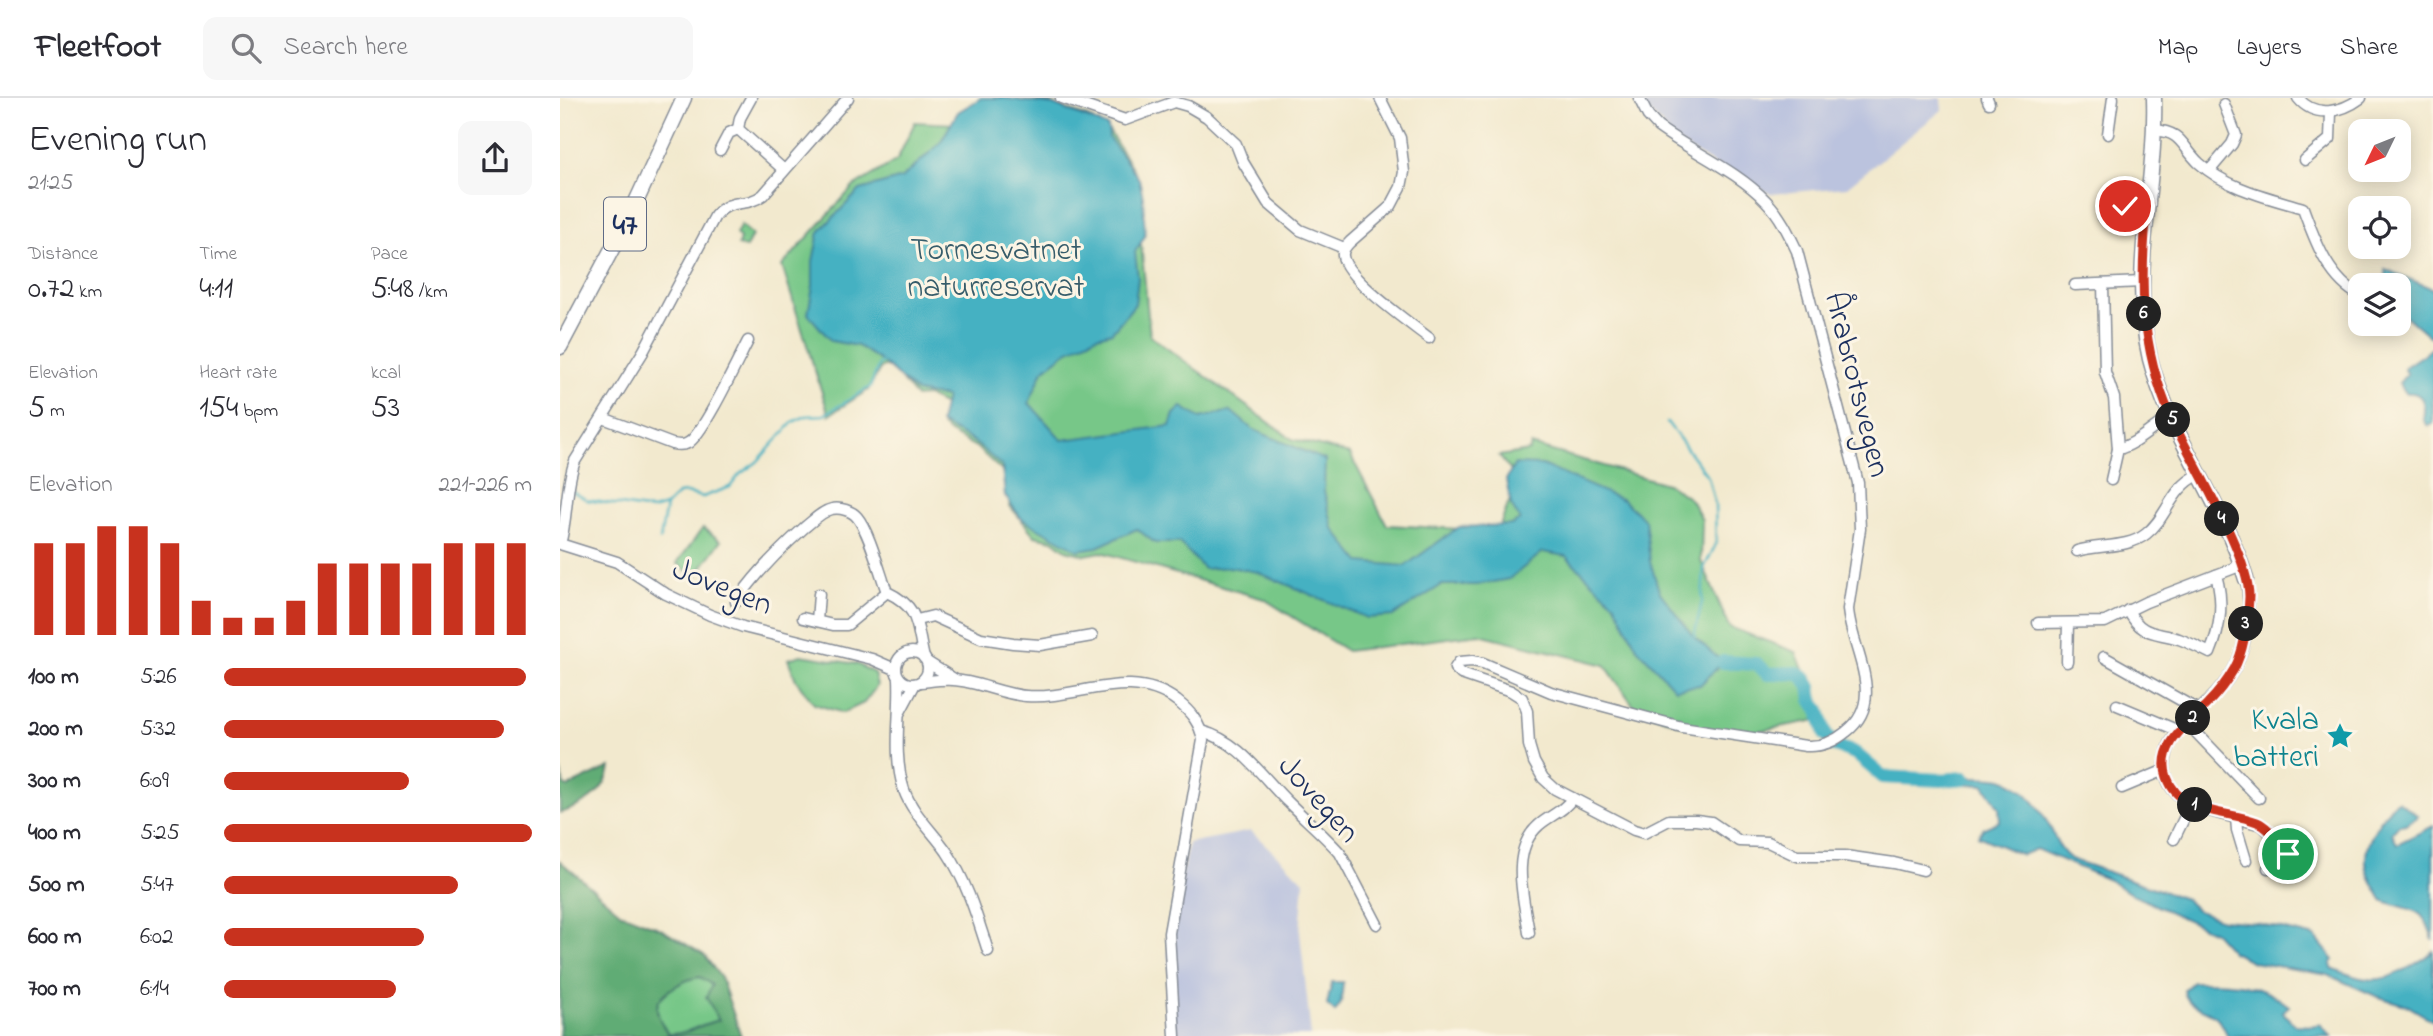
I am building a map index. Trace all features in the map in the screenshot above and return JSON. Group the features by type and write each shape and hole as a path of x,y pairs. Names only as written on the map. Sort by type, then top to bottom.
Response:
{"main road":[{"name":"47","path":"560,329 622,211 674,98"},
{"name":"47","path":"560,347 624,227 684,98"},
{"path":"2154,98 2154,131 2141,282 2147,344 2171,417 2232,540 2244,572"}],"street":[{"path":"738,129 740,118 751,98"},
{"path":"560,544 566,519 570,472 575,461 643,352 715,216 725,205 756,201 848,98"},
{"path":"1061,98 1125,120 1174,102 1188,106 1226,132 1236,144 1243,162 1268,203 1300,230 1344,248"},
{"path":"1380,98 1401,138 1404,161 1402,179 1391,206 1344,248 1342,253 1345,263 1380,301 1429,338"},
{"name":"Årabrotsvegen","path":"1572,798 1555,789 1543,778 1534,762 1528,745 1527,711 1522,698 1511,691 1461,674 1456,665 1465,661 1483,663 1551,692 1682,727 1806,746 1824,745 1858,721 1867,694 1848,609 1857,555 1861,506 1853,457 1797,251 1788,232 1767,202 1658,127 1648,116 1639,98"},
{"path":"2109,134 2113,98"},
{"path":"2298,98 2309,107 2330,112 2338,111 2361,98"},
{"path":"2210,170 2232,144 2236,135 2224,104"},
{"path":"2305,160 2330,139 2330,112"},
{"path":"720,150 729,133 738,129"},
{"path":"738,129 784,170"},
{"path":"2154,131 2168,131 2178,137 2198,162 2246,191 2303,208 2316,242 2339,281 2348,287"},
{"path":"2102,217 2125,206 2148,204"},
{"path":"2075,285 2141,282"},
{"path":"2103,284 2105,372 2114,398 2118,449 2112,480"},
{"path":"604,418 672,444 681,446 688,443 701,428 748,341"},
{"path":"2118,449 2130,446 2157,424 2171,417"},
{"path":"2077,551 2102,548 2144,536 2153,527 2176,491 2200,474"},
{"path":"736,603 772,556 818,516 832,509 850,511 858,517 887,592 904,601 918,625 927,673 899,715"},
{"name":"Jovegen","path":"560,544 617,562 666,594 743,627 899,665"},
{"path":"2038,623 2105,622 2216,575 2244,572 2249,593 2242,647 2235,667 2222,687 2183,727 2168,750 2165,770 2175,793 2191,804 2262,825 2288,851 2285,861 2267,868"},
{"path":"2128,610 2145,631 2177,638 2210,653 2221,616 2216,575"},
{"path":"803,618 847,625 887,592"},
{"path":"817,621 819,594"},
{"path":"988,951 958,870 905,792 898,765 896,740 899,665 918,625 933,616 981,638 1013,643 1040,645 1093,636"},
{"path":"2067,662 2068,623"},
{"path":"899,665 916,653 925,660"},
{"path":"2104,657 2200,711"},
{"name":"Jovegen","path":"925,660 954,680"},
{"path":"899,665 906,683 918,683"},
{"name":"Jovegen","path":"918,683 954,680 1026,696 1052,695 1112,684 1136,685 1162,692 1193,716 1201,731 1223,740 1249,759 1282,797 1340,853 1377,924"},
{"path":"2117,705 2183,727 2259,798"},
{"path":"1175,1036 1169,933 1202,751 1201,731"},
{"path":"2122,788 2165,770"},
{"path":"1529,933 1521,866 1524,847 1539,825 1563,809 1572,798 1644,833 1669,820 1696,820 1711,822 1739,841 1768,842 1797,856 1845,856 1923,870"},
{"path":"2174,839 2191,804"},
{"path":"2236,818 2236,830 2246,860"}],"shaded area":[{"path":"1646,98 1941,98 1942,110 1847,187 1771,194 1720,168 1678,142 1645,107"},
{"path":"1251,831 1304,881 1300,933 1311,1036 1174,1036 1168,953 1188,843"}],"green space":[{"name":"Tornesvatnet naturreservat","path":"989,98 1049,103 1088,117 1109,131 1134,171 1150,336 1292,439 1350,454 1387,525 1498,531 1523,465 1515,464 1511,471 1499,456 1529,451 1531,445 1670,485 1691,500 1702,520 1701,561 1729,627 1796,652 1823,719 1742,734 1686,726 1636,709 1605,665 1479,634 1347,651 1264,599 1101,552 1085,555 1066,550 1053,540 1035,536 1010,506 1002,471 976,447 942,426 947,406 927,396 916,397 891,367 881,367 868,390 829,415 782,266 853,187 897,160 915,122 955,124"},
{"path":"741,225 752,235 746,248 738,245 740,239 736,234"},
{"path":"703,528 721,541 695,577 677,563"},
{"path":"801,655 857,664 874,673 877,686 864,703 843,713 814,704 796,680 788,659"},
{"path":"610,767 599,791 577,806 560,813 560,770 564,785 568,787"},
{"path":"560,861 621,913 659,928 704,955 721,978 741,1036 560,1036","holes":["700,977 712,985 706,997 719,1020 681,1033 668,1034 657,1011 662,997 674,987 694,978"]},
{"path":"700,977 712,985 720,1020 681,1033 667,1034 658,1014 658,1002 674,987"}],"water":[{"name":"Tornesvatnet naturreservat","path":"981,98 1054,105 1108,127 1109,138 1139,179 1145,236 1135,252 1138,278 1135,304 1112,332 1097,336 1069,350 1043,370 1029,403 1062,440 1170,426 1174,414 1182,407 1200,418 1231,411 1252,429 1325,460 1324,491 1333,528 1360,562 1405,566 1459,527 1511,525 1520,520 1511,505 1506,480 1515,464 1542,465 1623,500 1645,520 1650,561 1659,591 1694,637 1723,662 1700,685 1675,689 1637,648 1615,604 1566,556 1543,552 1509,579 1477,585 1442,585 1393,616 1367,618 1257,572 1230,567 1204,569 1180,543 1155,543 1137,529 1097,547 1078,550 1022,519 1005,496 1002,466 973,441 940,423 946,397 916,392 882,362 858,346 831,341 808,314 819,232 860,190 902,178 940,143 958,112"},
{"path":"2411,280 2433,289 2433,337 2411,320"},
{"path":"2433,348 2433,424 2428,426 2423,419 2424,408 2420,396 2406,393 2399,383 2407,374 2405,367"},
{"path":"1965,778 2002,779 2018,787 2032,800 2062,850 2071,859 2185,899 2198,911 2222,920 2257,923 2315,937 2334,960 2332,968 2344,973 2363,979 2389,977 2422,960 2433,951 2433,1021 2408,1006 2376,996 2328,975 2253,962 2232,952 2214,932 2133,895 2109,880 2036,849 2022,855 1978,836 1984,828 2000,821 1999,807 1984,785 1965,784"},
{"path":"2398,801 2418,816 2399,825 2392,833 2397,844 2433,826 2433,940 2425,920 2415,911 2382,900 2367,869 2367,851 2373,833"},
{"path":"1332,982 1343,982 1341,1003 1335,1012 1327,1005"},
{"path":"2193,982 2232,983 2255,987 2289,1006 2282,1012 2295,1025 2320,1024 2331,1036 2228,1036 2217,1018 2195,1006 2185,996 2184,990"}],"waterway":[{"path":"572,491 587,500 652,510 666,506 678,494 703,497 730,487 793,422 806,416 824,415 870,387 882,362"},
{"path":"1667,422 1708,477 1715,505 1716,544 1704,568 1702,602 1694,637"},
{"path":"660,540 666,506"},
{"path":"1723,662 1756,664 1768,674 1797,673 1804,677 1810,687 1812,700 1819,710 1825,734 1835,746 1855,753 1883,777 1941,780 1965,778"}],"place":[{"name":"Kvala batteri","path":"2340,736"}],"route":[{"path":"2125,206 2148,204 2143,243 2142,303 2147,344 2157,380 2171,417 2232,540 2249,593 2242,647 2235,667 2211,701 2172,740 2165,759 2165,770 2170,785 2182,800 2218,813 2260,823 2288,854"}]}
